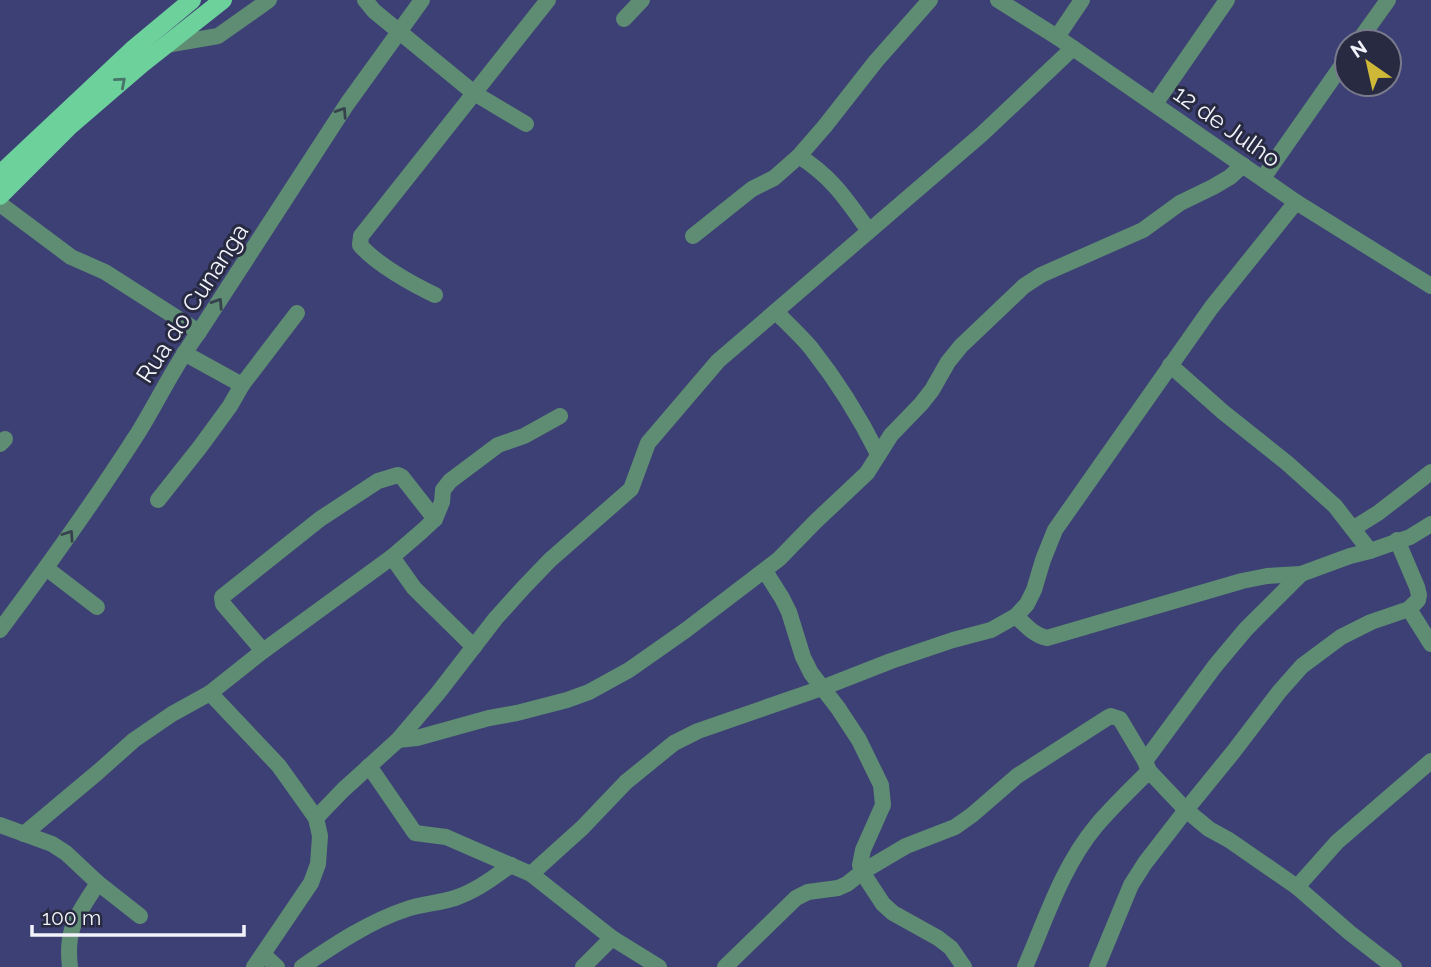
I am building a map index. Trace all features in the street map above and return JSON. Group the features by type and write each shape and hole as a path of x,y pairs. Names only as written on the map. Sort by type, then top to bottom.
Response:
{"main road":[{"path":"0,174 132,50 192,0"},
{"path":"0,196 70,126 223,0"}],"street":[{"path":"166,45 218,36 269,0"},
{"path":"365,0 374,11 474,93 526,124"},
{"name":"Rua do Cunanga","path":"0,630 139,432 184,353 348,104 422,0"},
{"path":"435,295 408,282 366,252 360,245 361,236 548,0"},
{"path":"624,19 642,0"},
{"path":"692,236 752,189 774,178 799,156 876,61 930,0"},
{"name":"12 de Julho","path":"998,0 1057,37 1296,202 1431,286"},
{"path":"1057,37 1082,0"},
{"path":"1155,104 1227,0"},
{"path":"1368,28 1388,0"},
{"path":"316,818 398,740 496,618 550,560 625,496 631,489 648,443 718,361 982,134 1073,48"},
{"path":"1263,178 1333,78"},
{"path":"799,156 827,177 869,231"},
{"path":"398,740 417,738 517,713 589,692 640,662 765,571 867,473 891,435 927,397 961,346 1024,286 1041,275 1143,230 1180,203 1230,177 1243,165"},
{"path":"531,874 582,828 626,782 674,743 698,731 903,657 991,630 1016,616 1027,604 1034,590 1055,530 1211,308 1296,202"},
{"path":"0,204 71,257 105,272 199,332"},
{"path":"776,312 809,346 839,386 878,454"},
{"path":"158,499 200,447 242,385 297,313"},
{"path":"184,353 242,385"},
{"path":"1170,365 1335,506 1370,551"},
{"path":"24,834 134,740 172,714 210,693 392,557 435,519 446,485 498,445 524,436 560,416"},
{"path":"1354,528 1431,472"},
{"path":"263,651 223,604 222,597 320,519 378,481 398,475 435,519"},
{"path":"1016,616 1029,630 1047,638 1242,581 1301,574 1410,537 1431,524"},
{"path":"1097,967 1131,885 1145,863 1279,692 1302,666 1320,652 1371,622 1409,609 1418,600 1417,587 1397,540"},
{"path":"392,557 414,589 474,647"},
{"path":"46,568 97,607"},
{"path":"765,571 789,612 811,673 859,740 881,785 883,805 863,850 860,865 862,872 877,896 893,913 938,938 951,948 964,967"},
{"path":"1026,967 1061,881 1096,826 1147,766 1215,666 1246,629 1301,574"},
{"path":"1409,609 1431,645"},
{"path":"210,693 279,766 316,818 320,836 318,864 311,883 258,960 277,967"},
{"path":"725,967 796,898 808,892 838,888 906,846 955,827 1017,776 1111,716 1120,719 1147,766 1186,810 1297,887 1394,967"},
{"path":"1297,887 1337,842 1431,761"},
{"path":"369,766 415,834 446,837 531,874 612,938 659,967"},
{"path":"0,825 52,844 66,853 140,916"},
{"path":"302,967 368,926 407,909 455,898 480,887 511,864"},
{"path":"70,967 69,943 73,922 98,883"},
{"path":"583,967 612,938"}]}
